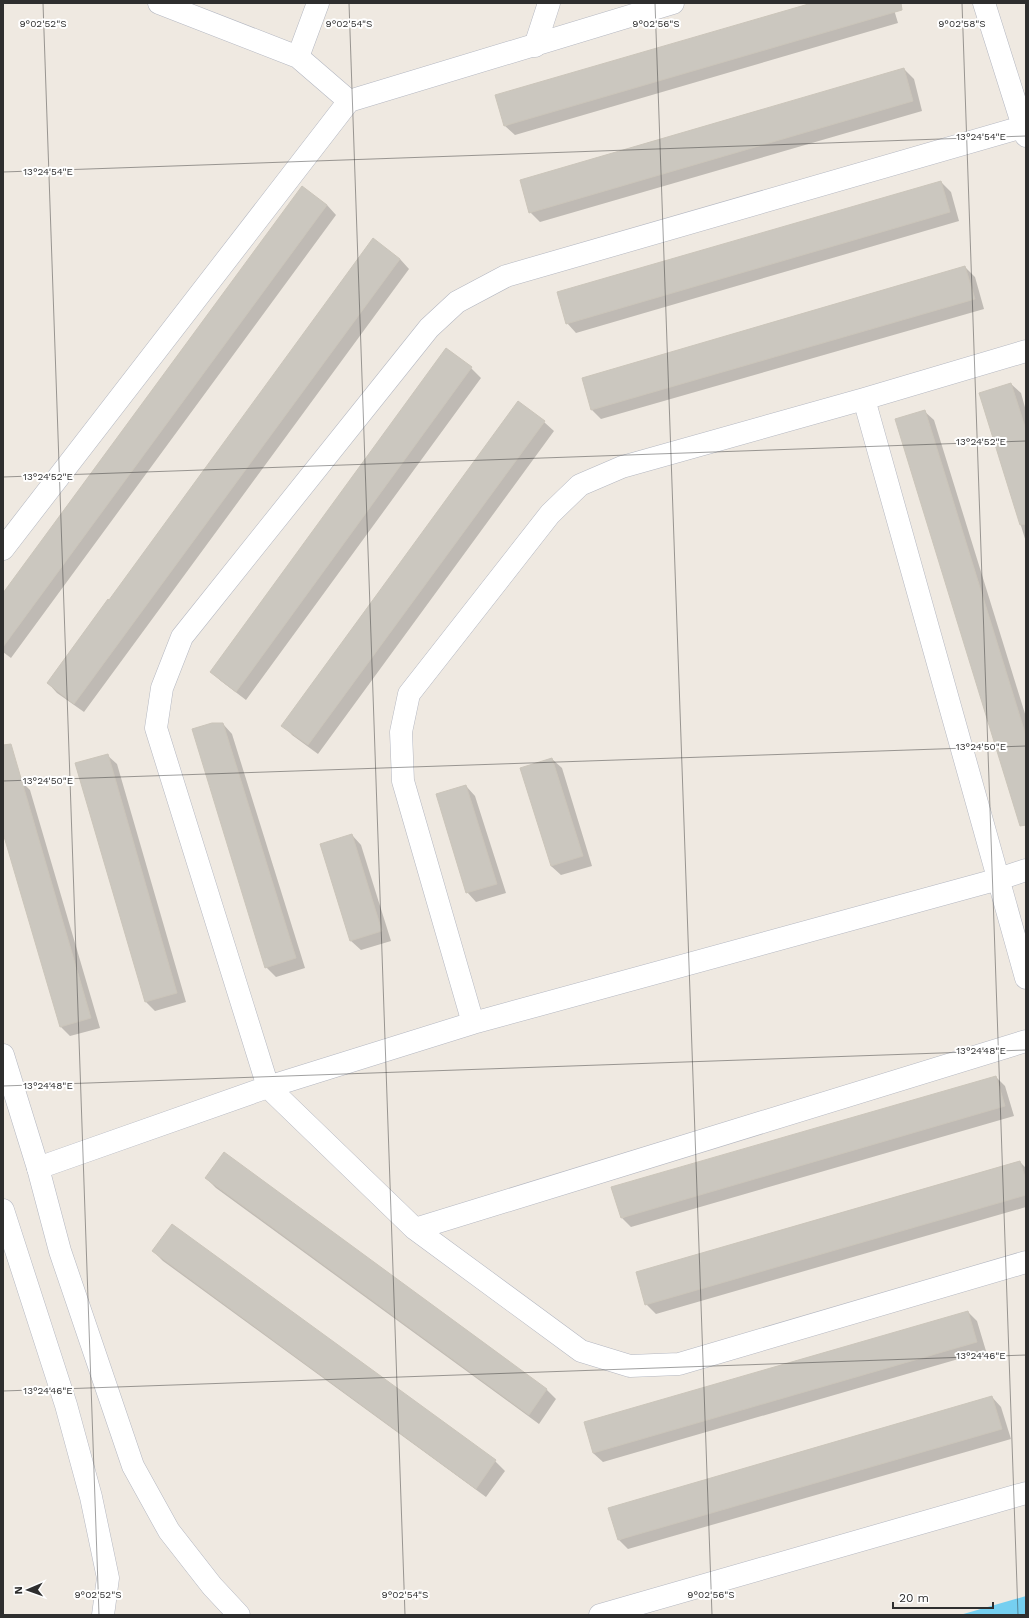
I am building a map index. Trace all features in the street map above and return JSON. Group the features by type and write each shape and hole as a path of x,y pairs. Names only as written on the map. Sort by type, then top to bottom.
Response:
{"street":[{"path":"159,3 298,57 349,101"},
{"path":"298,57 318,3"},
{"path":"535,46 549,3"},
{"path":"3,549 349,101 535,46 673,3"},
{"path":"984,3 1025,130 506,276 457,302 429,328 182,637 162,688 156,728 268,1087 415,1229 581,1351 630,1366 679,1364 1026,1262"},
{"path":"473,1023 403,781 401,732 409,694 550,514 580,485 622,467 864,399 1026,351"},
{"path":"864,399 1026,978"},
{"path":"38,1168 268,1087 473,1023 999,879 1026,870"},
{"path":"415,1229 1026,1041"},
{"path":"3,1055 38,1168 60,1251 133,1466 169,1530 212,1586 239,1615"},
{"path":"3,1210 66,1405 91,1496 108,1578 103,1615"},
{"path":"600,1615 1026,1493"}],"water":[{"path":"1026,1596 1026,1615 960,1615"}],"building":[{"path":"812,3 901,3 902,10 504,126 495,95"},
{"path":"904,68 913,101 529,213 520,180"},
{"path":"941,181 950,212 566,324 557,292"},
{"path":"302,186 327,205 3,647 3,593"},
{"path":"373,238 400,259 74,704 47,683"},
{"path":"965,266 975,299 591,410 582,378"},
{"path":"446,348 472,367 236,692 210,672"},
{"path":"1011,383 1026,430 1026,524 1020,525 979,393"},
{"path":"518,401 545,421 308,745 281,726"},
{"path":"925,410 1026,736 1026,825 1020,826 895,419"},
{"path":"212,723 223,723 296,958 265,968 192,729"},
{"path":"11,744 91,1018 60,1027 3,833 3,745"},
{"path":"108,754 177,993 145,1002 75,763"},
{"path":"552,758 583,856 551,866 520,768"},
{"path":"466,785 497,884 466,893 436,794"},
{"path":"352,834 382,931 350,941 320,844"},
{"path":"996,1076 1005,1106 621,1218 611,1187"},
{"path":"224,1152 547,1389 529,1415 205,1178"},
{"path":"1020,1161 1026,1180 1026,1195 645,1305 636,1272"},
{"path":"172,1224 496,1460 476,1489 152,1251"},
{"path":"968,1311 977,1342 593,1453 584,1422"},
{"path":"992,1396 1002,1429 618,1540 608,1508"}]}
